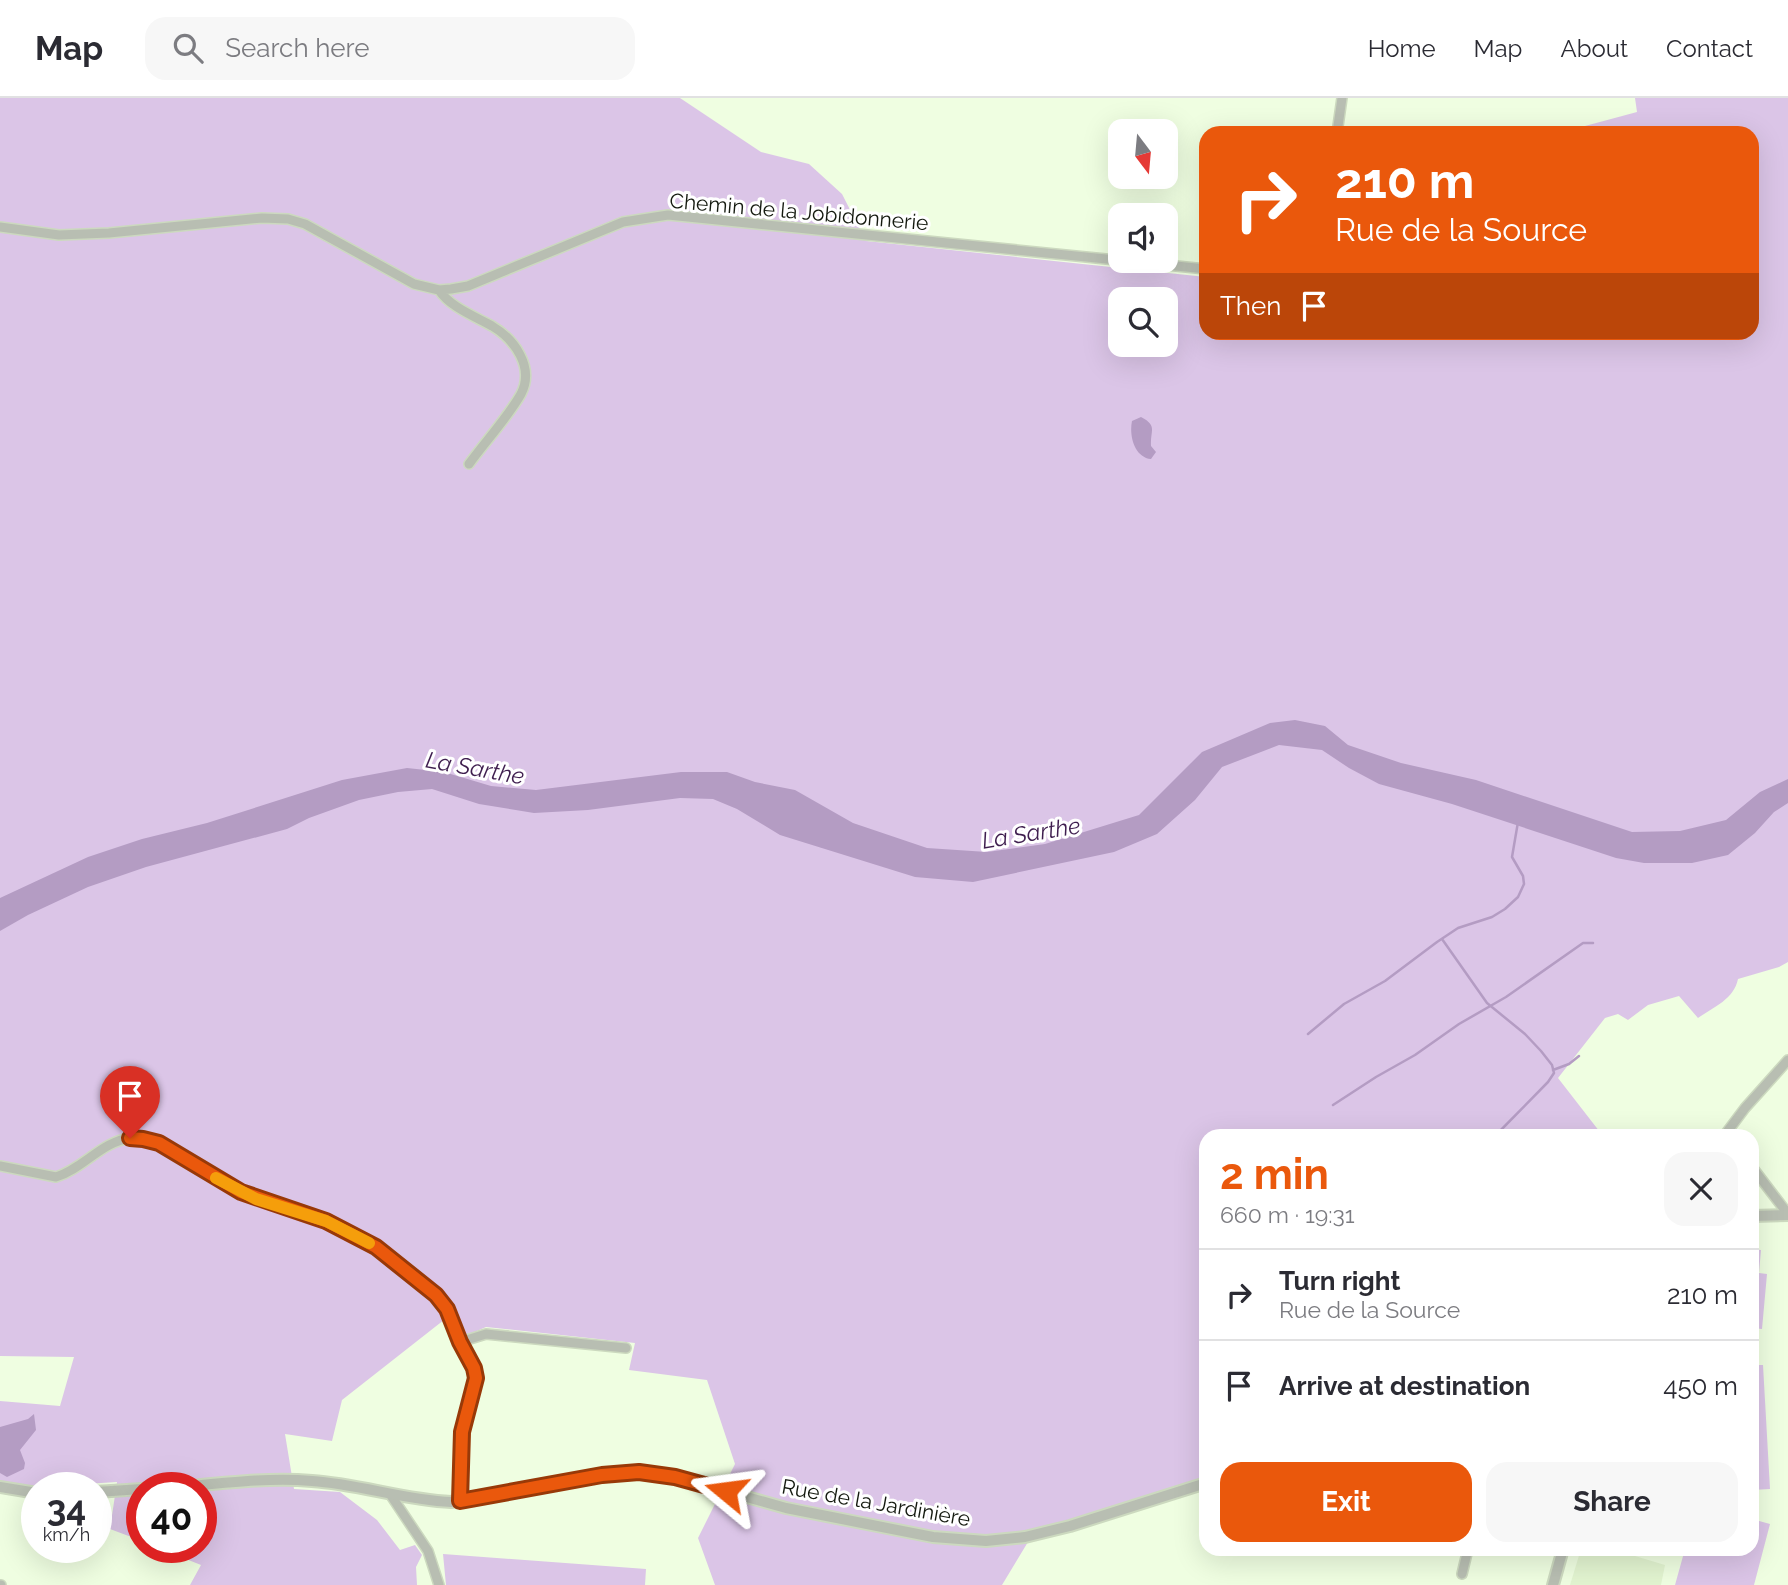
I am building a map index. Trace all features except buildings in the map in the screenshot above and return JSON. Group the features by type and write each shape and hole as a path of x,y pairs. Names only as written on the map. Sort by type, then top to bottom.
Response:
{"street":[{"path":"1338,126 1342,98"},
{"name":"Chemin de la Jobidonnerie","path":"0,227 59,235 109,233 262,218 288,219 305,224 414,284 439,289 468,286 623,222 668,215 1199,268"},
{"path":"439,289 446,300 505,333 516,345 523,360 525,377 522,392 469,464"},
{"path":"1729,1129 1788,1060"},
{"path":"0,1166 57,1177 106,1147 130,1138 143,1139 159,1143 226,1185 256,1199 326,1221 376,1247 436,1295 447,1309 474,1368 476,1378 462,1432 460,1501"},
{"path":"1759,1176 1788,1215"},
{"path":"1759,1216 1788,1215"},
{"path":"460,1342 486,1335 626,1348"},
{"name":"Rue de la Jardinière","path":"217,1485 288,1480 334,1483 428,1501 460,1501 602,1475 639,1472 675,1477 786,1508 933,1537 986,1541 1026,1536 1070,1526 1199,1485"},
{"path":"0,1487 21,1490"},
{"path":"390,1494 428,1551 439,1585"},
{"path":"1462,1574 1466,1556"},
{"path":"1553,1585 1561,1556"}],"shaded area":[{"path":"0,98 680,98 761,152 809,164 842,194 866,241 1108,267 1108,273 1168,273 1199,276 1199,340 1759,340 1759,126 1585,126 1637,112 1635,98 1788,98 1788,962 1738,979 1728,997 1698,1018 1679,996 1648,1005 1628,1020 1618,1014 1605,1018 1558,1078 1598,1129 1199,1129 1199,1490 1031,1537 1002,1585 715,1585 698,1538 735,1464 707,1380 629,1370 635,1343 486,1327 465,1336 449,1316 342,1400 332,1441 285,1434 294,1489 340,1492 377,1520 400,1550 415,1545 422,1555 416,1567 417,1585 190,1585 201,1565 196,1563 217,1563 217,1472 126,1472 126,1535 112,1530 117,1482 112,1482 112,1472 21,1472 21,1484 0,1481 0,1401 60,1406 74,1357 0,1356"},
{"path":"1141,417 1150,423 1152,429 1151,446 1156,452 1151,459 1140,454 1132,439 1132,421"},
{"path":"1295,720 1325,726 1348,745 1401,763 1476,780 1632,832 1680,831 1726,820 1760,792 1788,779 1788,803 1774,812 1755,833 1728,855 1692,863 1644,863 1616,858 1452,804 1379,784 1322,750 1279,745 1222,767 1195,800 1157,834 1114,852 973,882 915,877 780,835 737,809 713,799 680,798 588,810 534,813 479,804 432,789 359,800 287,829 146,867 88,887 0,931 0,898 88,857 342,780 407,768 444,772 491,786 536,790 681,772 727,772 755,782 795,790 853,823 927,848 987,852 1045,844 1139,815 1202,752 1270,723"},
{"path":"1759,1273 1767,1274 1762,1329 1759,1329"},
{"path":"1759,1365 1763,1365 1770,1489 1759,1490"},
{"path":"34,1414 36,1430 20,1450 25,1463 24,1469 7,1477 0,1473 0,1427 28,1419"},
{"path":"1759,1521 1770,1524 1754,1585 1675,1585 1683,1556 1759,1556"},
{"path":"443,1554 646,1569 645,1585 446,1585"},
{"path":"1579,1556 1635,1556 1665,1565 1661,1585 1570,1585"}],"waterway":[{"path":"1308,1034 1344,1004 1385,981 1458,928 1492,917 1518,897 1524,884 1523,876 1512,857 1518,822"},
{"path":"1442,939 1487,1003 1525,1034 1552,1065 1554,1073 1548,1082 1502,1129"},
{"path":"1333,1105 1506,997 1583,943 1593,943"},
{"path":"1553,1070 1569,1064 1579,1056"}],"slow traffic":[{"path":"216,1178 256,1199 326,1221 369,1243"}],"route":[{"path":"130,1138 159,1143 226,1185 256,1199 326,1221 376,1247 436,1295 447,1309 476,1378 462,1432 460,1501 602,1475 639,1472 675,1477 726,1491"}],"water label":[{"name":"La Sarthe","path":"475,768"},
{"name":"La Sarthe","path":"1031,833"}]}
